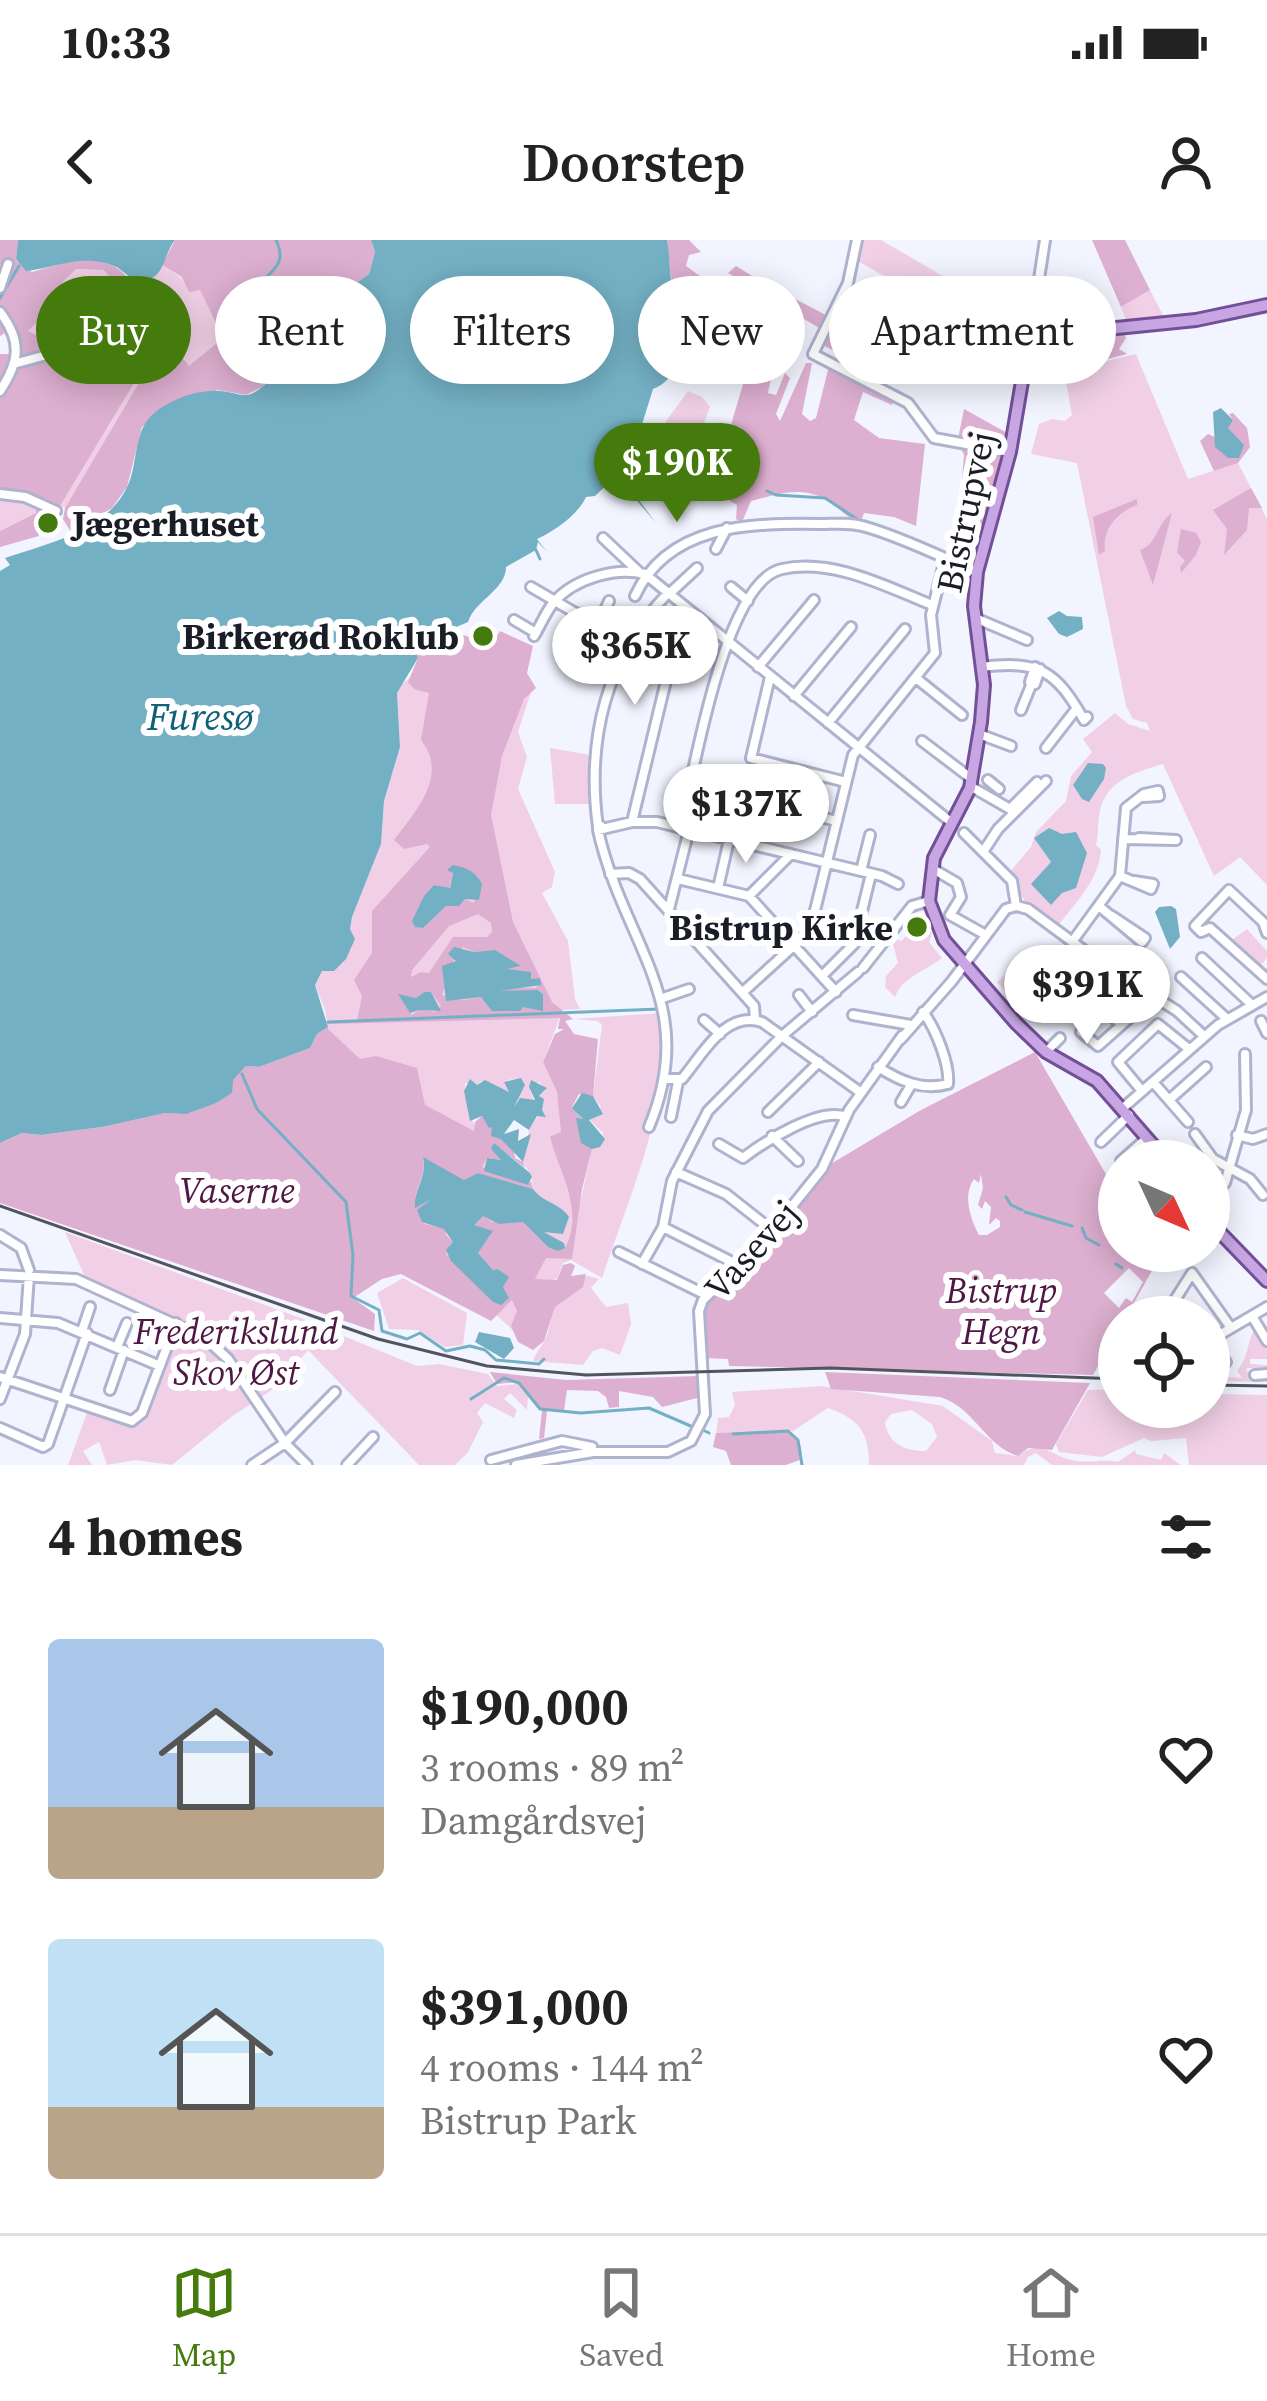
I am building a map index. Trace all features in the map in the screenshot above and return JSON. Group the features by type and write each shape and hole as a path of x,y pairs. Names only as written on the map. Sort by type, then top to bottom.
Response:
{"main road":[{"name":"Bistrupvej","path":"929,901 932,868 971,783 984,698 974,617 977,572 1010,452 1024,375 1039,346 1075,334 1196,320 1267,305"},
{"path":"929,901 944,940 964,965 1046,1052 1090,1076 1151,1140"},
{"path":"1230,1244 1264,1281"}],"street":[{"path":"857,240 848,283 813,354 908,403 934,438 1010,452"},
{"path":"1040,276 1046,240"},
{"path":"0,288 8,264"},
{"path":"0,312 16,334 16,363 0,391"},
{"path":"16,363 36,358"},
{"path":"0,494 25,497 56,512"},
{"path":"635,596 643,573 708,531 727,528 854,524 977,572"},
{"path":"716,549 727,528"},
{"path":"603,538 953,824"},
{"path":"742,992 812,927 858,747 937,648 932,605 945,559"},
{"path":"649,1127 665,1079 668,1040 663,998 610,874 594,798 595,760 610,680 636,629 697,568"},
{"path":"668,910 678,879 691,787 727,641 748,601 770,574 786,568 853,573 932,605"},
{"path":"514,620 535,635 555,601 598,575 626,570 643,573"},
{"path":"531,587 598,626"},
{"path":"730,587 748,601"},
{"path":"758,667 814,600"},
{"path":"588,648 609,601"},
{"path":"632,822 684,606"},
{"path":"974,617 1027,640"},
{"path":"794,696 851,626"},
{"path":"828,723 905,629"},
{"path":"982,668 1016,664 1038,668 1062,684 1084,720 1087,717"},
{"path":"1021,710 1038,668"},
{"path":"770,676 751,758 846,782"},
{"path":"916,678 962,715"},
{"path":"1046,748 1077,708"},
{"path":"979,734 1011,746"},
{"path":"922,741 971,783 991,786 1010,809 1042,781 983,852"},
{"path":"933,766 941,757"},
{"path":"691,787 837,821"},
{"path":"964,833 1012,881 1016,906 1076,944 1120,876 1124,813 1130,803 1144,796"},
{"path":"600,828 632,822 685,829 866,872 898,884"},
{"path":"822,976 854,944 870,835"},
{"path":"1123,839 1138,838"},
{"path":"718,888 730,840"},
{"path":"749,896 790,854"},
{"path":"932,868 957,883 961,897 950,915 983,934"},
{"path":"610,874 636,875 742,992 756,1009 755,1019"},
{"path":"1120,876 1134,881"},
{"path":"678,879 749,896 836,992"},
{"path":"1266,974 1222,935 1210,928 1202,932 1196,926 1229,890 1267,933"},
{"path":"642,1264 663,1228 676,1172 712,1105 782,1036 860,970 912,906 929,901"},
{"name":"Vasevej","path":"515,1465 593,1452 668,1452 691,1441 705,1414 699,1311 706,1295 773,1231 827,1162 846,1117 880,1064 964,965 1003,910 1016,906"},
{"path":"1100,907 1112,916"},
{"path":"1202,958 1251,1004"},
{"path":"1103,964 1177,1011 1204,1036"},
{"path":"1180,977 1227,1018"},
{"path":"663,998 689,989"},
{"path":"799,995 812,1012"},
{"path":"1081,1032 1098,1046 1153,997"},
{"path":"1103,1140 1142,1090 1189,1049 1227,1018 1267,997"},
{"path":"1084,1016 1100,1004 1121,1025"},
{"path":"880,1064 911,1085 942,1088 950,1081 934,1029 923,1012"},
{"path":"853,1015 911,1025"},
{"path":"670,1117 678,1082 734,1021 755,1019 860,1092"},
{"path":"704,1020 720,1034"},
{"path":"1261,1021 1265,1034"},
{"path":"1142,1090 1118,1062 1158,1024 1189,1049"},
{"path":"1046,1052 1059,1037"},
{"path":"1230,1162 1248,1091 1245,1054"},
{"path":"768,1112 819,1062"},
{"path":"1169,1100 1206,1067"},
{"path":"665,1079 678,1082"},
{"path":"1153,1082 1188,1119"},
{"path":"901,1102 911,1085"},
{"path":"1232,1088 1248,1091"},
{"path":"719,1144 743,1158 772,1136 831,1113 846,1117"},
{"path":"1195,1134 1200,1140"},
{"path":"1237,1135 1252,1139 1267,1134"},
{"path":"772,1136 798,1161"},
{"path":"1144,1140 1148,1136"},
{"path":"1230,1167 1255,1183 1263,1195"},
{"path":"676,1172 726,1194 773,1231"},
{"path":"663,1228 738,1265"},
{"path":"0,1235 21,1248 29,1273 27,1318 0,1400"},
{"path":"619,1252 706,1295"},
{"path":"1177,1296 1192,1273 1208,1296"},
{"path":"0,1275 76,1279 176,1322 220,1350 285,1443 307,1465"},
{"path":"0,1428 46,1446 65,1399 90,1307"},
{"path":"1231,1328 1267,1307"},
{"path":"1252,1316 1267,1341"},
{"path":"0,1318 27,1318 85,1332 160,1366"},
{"path":"4,1379 136,1420 176,1322"},
{"path":"110,1390 127,1323"},
{"path":"1255,1375 1267,1374"},
{"path":"252,1465 285,1443 335,1392"},
{"path":"346,1465 373,1437"},
{"path":"491,1460 569,1441 592,1447"},
{"path":"535,1448 535,1460"}],"green space":[{"path":"0,240 18,240 16,260 32,272 69,262 94,261 118,268 126,276 76,269 69,276 36,276 36,324 28,331 36,335 36,384 133,384 60,506 45,499 42,503 39,536 0,547 0,531 36,513 35,504 0,498 0,354 17,354 18,337 13,328 0,336 0,282 7,268 0,264"},
{"path":"175,240 371,240 375,252 366,276 215,276 215,321 200,290 191,292 191,276 180,276 162,265"},
{"path":"667,240 689,240 701,252 689,255 686,266 700,276 671,276"},
{"path":"859,240 881,240 943,276 884,276 856,260"},
{"path":"1092,240 1125,240 1150,290 1121,307 1116,276 1108,276"},
{"path":"162,265 179,276 149,276 157,274"},
{"path":"736,266 753,276 733,276 728,273"},
{"path":"76,269 102,270 110,276 69,276"},
{"path":"191,284 200,290 215,321 215,345 191,365"},
{"path":"1150,290 1165,319 1128,325 1121,307"},
{"path":"805,304 829,318 829,348 821,344 824,331 805,320"},
{"path":"1124,334 1119,349 1127,354 1116,357 1116,335"},
{"path":"215,345 215,384 265,384 246,395 218,390 178,399 142,427 127,487 112,508 71,532 63,519 65,508 138,384 191,384 191,364"},
{"path":"1136,354 1188,479 1238,463 1267,519 1267,885 1240,857 1214,876 1163,764 1126,778 1105,797 1099,816 1096,845 1101,850 1096,871 1058,926 1026,903 1008,874 1031,847 1036,832 1066,801 1071,776 1092,752 1083,739 1115,713 1128,724 1150,731 1147,723 1133,719 1126,706 1077,463 1031,454 1039,424 1065,421 1072,415 1066,384 1116,384 1116,359"},
{"path":"806,363 812,363 802,414 810,421 816,418 829,366 829,384 872,384 894,399 892,405 863,392 854,420 879,438 925,444 916,526 864,513 861,521 855,520 818,496 800,492 751,501 742,522 736,519 737,505 730,501 726,486 714,482 743,384 770,384 768,393 776,395 780,384 788,384 776,414 780,421 797,384 805,384"},
{"path":"133,384 139,384 65,508 60,506"},
{"path":"688,391 710,407 684,476 656,435"},
{"path":"964,409 1009,434 1005,450 958,439"},
{"path":"1229,414 1247,428 1250,447 1238,463 1214,471 1200,441 1208,434 1217,438 1233,420"},
{"path":"960,446 1005,452 985,527 959,518 964,455"},
{"path":"1251,488 1262,508 1249,508 1247,530 1224,555 1227,529 1213,510"},
{"path":"0,498 35,504 36,513 0,531"},
{"path":"1137,499 1137,505 1112,523 1105,551 1099,555 1093,517"},
{"path":"1172,513 1153,585 1140,550"},
{"path":"1181,529 1196,533 1201,542 1181,573 1185,561 1177,552"},
{"name":"Vaserne","path":"450,630 491,645 500,631 533,646 527,673 536,688 524,699 502,756 491,815 513,922 552,1002 573,1019 565,1021 574,1034 598,1039 593,1096 579,1094 572,1107 584,1121 592,1149 572,1259 546,1258 535,1279 557,1280 563,1265 571,1263 575,1266 571,1276 586,1274 583,1287 555,1307 544,1341 533,1350 518,1342 511,1326 517,1311 512,1300 491,1321 401,1274 382,1279 353,1298 375,1314 374,1331 0,1203 0,1143 22,1133 102,1127 165,1113 182,1114 216,1103 232,1093 232,1080 246,1066 259,1067 310,1048 327,1022 357,1021 362,996 354,980 372,953 372,911 430,847 404,849 394,840 420,805 431,779 429,753 421,740 429,693 408,682 418,658 420,633","holes":["448,870 478,877 474,903 465,899 459,906 446,906 423,928 423,897 436,885 449,889 453,872","478,914 491,923 492,932 487,937 453,937 429,973 411,977 449,926","463,947 474,952 495,950 520,967 502,968 501,972 530,972 531,979 540,978 536,988 500,992 539,990 543,1010 481,997 464,1000 442,995","431,992 441,1006 435,1012 420,1009 412,1015 399,995 416,998","560,1018 558,1029 564,1029 555,1034 543,1062 557,1092 561,1132 550,1136 571,1206 565,1248 541,1240 523,1222 492,1222 483,1215 473,1224 491,1234 478,1253 493,1270 509,1277 490,1296 446,1254 453,1242 445,1234 457,1223 424,1224 422,1206 430,1200 416,1207 415,1201 423,1158 464,1180 478,1173 533,1189 531,1181 527,1185 482,1167 487,1158 502,1160 491,1149 500,1148 525,1168 523,1162 482,1116 474,1131 425,1105 417,1068 376,1056 360,1059 328,1024"]},
{"path":"412,676 532,689 518,732 527,757 518,789 555,872 552,887 542,893 568,941 580,1009 328,1023 560,1017 543,1062 557,1091 562,1132 551,1135 571,1202 580,1204 592,1149 601,1146 603,1133 589,1119 601,1107 593,1096 602,1025 573,1019 662,1013 664,1046 655,1114 602,1278 571,1260 563,1263 557,1279 541,1282 530,1346 491,1310 104,1127 308,1049 328,1028 315,985 322,971 344,961 354,940 352,917 381,844 384,801 400,747 400,686","holes":["512,1079 525,1085 513,1107 518,1100 534,1100 530,1091 539,1082 546,1090 538,1097 542,1110 529,1130 523,1162 533,1189 477,1129 465,1083 476,1086 481,1081 509,1092 504,1082"]},
{"path":"550,748 590,755 589,804 555,804"},
{"path":"927,926 932,933 929,942 942,958 909,979 895,997 885,987 886,976 898,963 893,944"},
{"path":"1247,929 1267,951 1259,967 1229,942"},
{"path":"1029,953 1046,973 1015,1002 997,982"},
{"name":"Bistrup Hegn","path":"1035,1052 1098,1160 1098,1272 1125,1272 1104,1293 1107,1296 1098,1296 1098,1366 1093,1375 729,1366 728,1359 704,1358 706,1299 773,1237 829,1165 921,1110","holes":["981,1174 978,1205 982,1209 985,1201 991,1207 989,1225 996,1218 1000,1221 1000,1227 987,1235 979,1235 968,1200 970,1186 974,1179 979,1183"]},
{"name":"Frederikslund Skov Øst","path":"65,1232 333,1330 332,1335 417,1366 439,1364 488,1374 497,1386 518,1384 528,1396 527,1410 510,1393 504,1399 517,1410 514,1418 485,1403 477,1413 483,1422 468,1452 455,1465 419,1465 308,1350 281,1384 172,1465 135,1460 107,1465 99,1442 83,1451 92,1465 68,1465 88,1410 129,1425 144,1418 178,1320 85,1277"},
{"name":"Bistrup Hegn","path":"1133,1272 1151,1272 1135,1296 1143,1282"},
{"path":"589,1276 599,1279 591,1288 606,1307 628,1303 631,1324 620,1355 602,1348 593,1351 583,1365 533,1361 562,1289"},
{"path":"403,1278 467,1313 463,1345 445,1347 418,1330 389,1329 377,1293"},
{"path":"1256,1327 1267,1343 1267,1359 1250,1359 1250,1364 1267,1368 1247,1368 1255,1372 1248,1378 1267,1378 1267,1382 1230,1381 1230,1377 1242,1378 1237,1371"},
{"path":"490,1372 566,1380 699,1376 701,1397 662,1407 653,1397 619,1391 619,1407 609,1408 598,1391 567,1390 564,1411 547,1411 544,1438 539,1439 542,1411 519,1382 497,1384"},
{"name":"Bistrup Hegn","path":"825,1372 1090,1383 1052,1450 1028,1448 1018,1456 997,1444 952,1402 940,1397 831,1389"},
{"path":"822,1386 943,1406 992,1441 995,1453 1018,1456 1040,1448 1077,1461 1118,1462 1135,1450 1161,1460 1164,1453 1181,1465 1052,1465 1036,1453 1024,1465 869,1465 860,1428 828,1408 793,1431 716,1433 718,1418 729,1417 735,1405 732,1392","holes":["912,1410 932,1424 937,1437 926,1451 899,1445 885,1422 891,1414"]},
{"path":"1088,1390 1098,1390 1098,1428 1230,1428 1230,1394 1267,1395 1267,1465 1189,1465 1186,1438 1144,1438 1102,1457 1059,1452 1056,1444"},
{"path":"784,1430 796,1437 802,1454 802,1459 786,1465 731,1465 726,1451 713,1447 716,1433"}],"water":[{"path":"18,240 175,240 155,276 129,276 114,266 91,261 26,271 16,259"},
{"name":"Furesø","path":"371,240 667,240 671,276 638,276 638,384 662,384 653,389 638,437 666,487 661,489 634,437 618,472 656,523 616,476 537,539 547,552 538,542 536,550 506,567 501,582 468,622 442,633 417,632 418,658 397,693 400,747 384,801 381,844 352,917 350,929 355,939 346,959 334,971 322,971 315,985 328,1027 317,1034 310,1048 259,1067 246,1066 233,1080 232,1093 186,1114 165,1113 41,1135 22,1133 0,1143 0,571 10,565 5,558 79,531 111,510 131,477 145,424 164,406 187,395 223,391 248,395 265,384 386,384 386,276 366,276 375,252"},
{"path":"1221,408 1233,420 1228,428 1244,445 1239,458 1228,458 1215,447 1213,412"},
{"path":"1059,611 1082,617 1083,629 1067,637 1059,634 1047,618"},
{"path":"1088,763 1106,768 1089,802 1073,785"},
{"path":"1049,828 1062,834 1076,832 1087,853 1076,888 1062,893 1051,905 1031,884 1051,862 1034,838"},
{"path":"453,865 480,880 479,900 446,906 423,928 415,927 412,921 424,896 434,885 450,888 453,873 447,870"},
{"path":"1171,906 1176,909 1180,937 1170,949 1155,912"},
{"path":"454,947 495,950 521,966 507,969 540,978 541,985 500,991 538,990 543,994 543,1011 523,1007 492,1011 481,997 446,1001 442,966 456,961 448,954"},
{"path":"431,992 441,1011 410,1013 398,994 416,998"},
{"path":"521,1078 525,1085 514,1107 520,1098 535,1100 531,1080 547,1088 539,1096 544,1099 546,1117 537,1116 529,1130 514,1120 504,1134 519,1129 518,1141 531,1134 523,1162 501,1139 491,1136 492,1127 482,1116 470,1121 464,1091 470,1079 477,1085 485,1080 509,1092 504,1082"},
{"path":"582,1093 593,1096 603,1114 589,1120 605,1139 600,1147 592,1149 581,1143 576,1118 583,1119 572,1108"},
{"path":"494,1143 530,1173 528,1185 484,1171 487,1158 501,1160 491,1149"},
{"path":"423,1157 464,1180 478,1173 533,1189 569,1217 563,1234 544,1232 565,1248 548,1247 523,1222 499,1224 483,1216 474,1225 493,1231 478,1253 493,1270 509,1277 503,1287 509,1298 501,1305 493,1302 451,1261 446,1250 453,1242 444,1229 422,1222 417,1210 430,1200 415,1208"},
{"path":"479,1332 510,1338 514,1348 504,1359 475,1342"}],"waterway":[{"path":"267,276 279,262 276,240"},
{"path":"0,298 19,266"},
{"path":"767,491 825,498 863,523"},
{"path":"536,550 540,559"},
{"path":"328,1022 659,1009"},
{"path":"242,1074 257,1109 346,1202 353,1255 351,1296 379,1310 382,1331 407,1339 420,1333 446,1351 470,1346 496,1360 539,1364 544,1359"},
{"path":"1006,1197 1022,1210"},
{"path":"1025,1212 1072,1226"},
{"path":"1082,1228 1086,1238 1098,1244"},
{"path":"471,1399 504,1378 519,1383 540,1409 581,1413 649,1408 693,1427"},
{"path":"705,1431 709,1433"},
{"path":"733,1434 788,1431 798,1440 802,1465"}],"tram line":[{"path":"0,1206 378,1339 487,1366 586,1375 830,1368 1098,1378"},
{"path":"1230,1385 1267,1386"}],"place":[{"name":"Jægerhuset","path":"48,523"},
{"name":"Birkerød Roklub","path":"483,636"},
{"name":"Bistrup Kirke","path":"917,927"}]}
